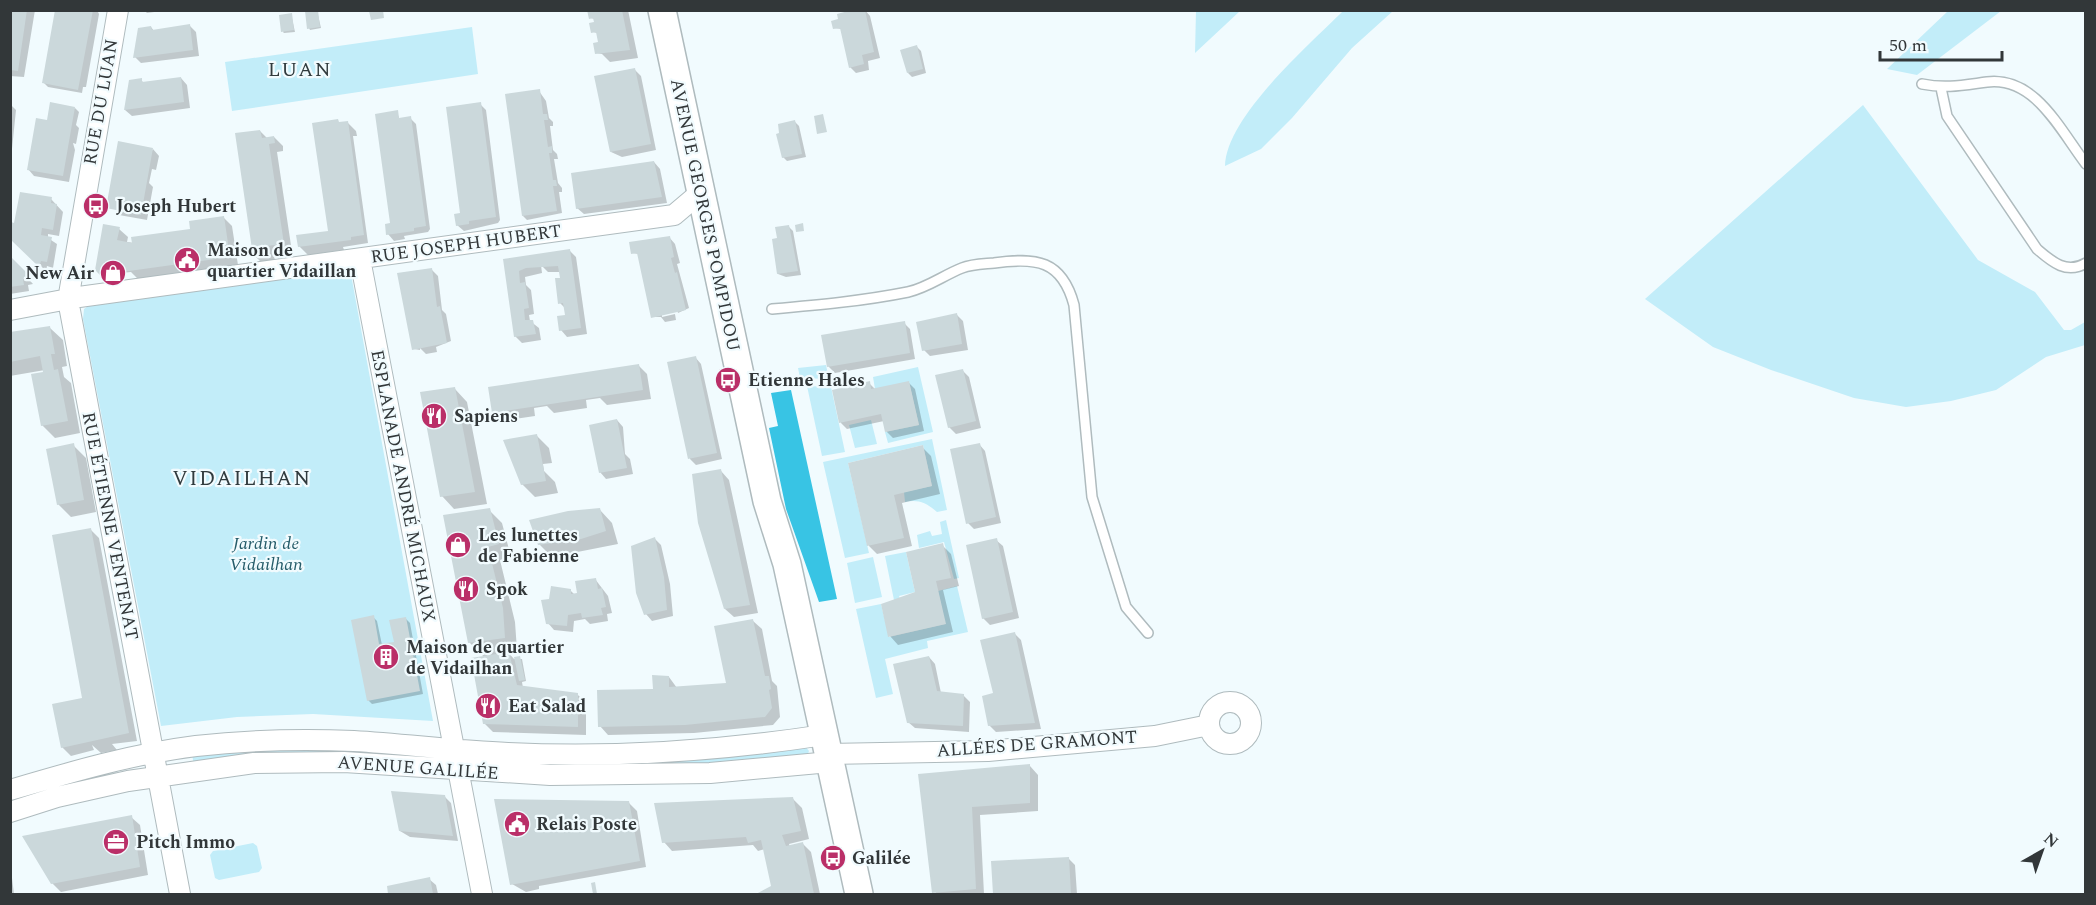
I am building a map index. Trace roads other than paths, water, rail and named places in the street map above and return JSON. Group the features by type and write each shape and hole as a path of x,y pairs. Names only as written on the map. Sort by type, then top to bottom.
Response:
{"main road":[{"name":"AVENUE GEORGES POMPIDOU","path":"662,10 767,501 787,564 859,894"}],"street":[{"name":"RUE DU LUAN","path":"68,300 118,10"},
{"name":"RUE JOSEPH HUBERT","path":"10,310 674,215 700,193"},
{"name":"ESPLANADE ANDRÉ MICHAUX","path":"360,259 452,748 459,771 482,894"},
{"name":"RUE ÉTIENNE VENTENAT","path":"68,300 180,894"},
{"name":"ALLÉES DE GRAMONT","path":"828,750 988,751 1155,736 1209,725"},
{"name":"AVENUE GALILÉE","path":"10,790 67,773 153,753 272,741 340,741 568,754 828,750"},
{"name":"AVENUE GALILÉE","path":"10,812 75,793 233,765 307,762 375,763 550,776 635,775 710,773 828,750"}],"lane":[{"path":"1922,84 1941,88 2006,81 2030,91 2085,164"},
{"path":"1941,88 1947,116 2037,249 2056,266 2079,267 2085,263"},
{"path":"772,309 847,302 912,291 964,267 1013,260 1038,261 1056,270 1070,287 1074,305 1092,497 1126,607 1148,633"}],"water":[{"path":"791,390 837,599 819,602 786,509 769,428 778,426 771,393"}],"place":[{"name":"Joseph Hubert","path":"96,206"},
{"name":"Maison de quartier Vidaillan","path":"187,260"},
{"name":"New Air","path":"113,273"},
{"name":"Etienne Hales","path":"728,380"},
{"name":"Sapiens","path":"434,416"},
{"name":"Les lunettes de Fabienne","path":"458,545"},
{"name":"Spok","path":"466,589"},
{"name":"Maison de quartier de Vidailhan","path":"386,657"},
{"name":"Eat Salad","path":"488,706"},
{"name":"Relais Poste","path":"517,824"},
{"name":"Pitch Immo","path":"116,842"},
{"name":"Galilée","path":"833,858"}],"district":[{"name":"LUAN","path":"300,70"},
{"name":"VIDAILHAN","path":"242,479"}],"park label":[{"name":"Jardin de Vidailhan","path":"266,553"}]}
